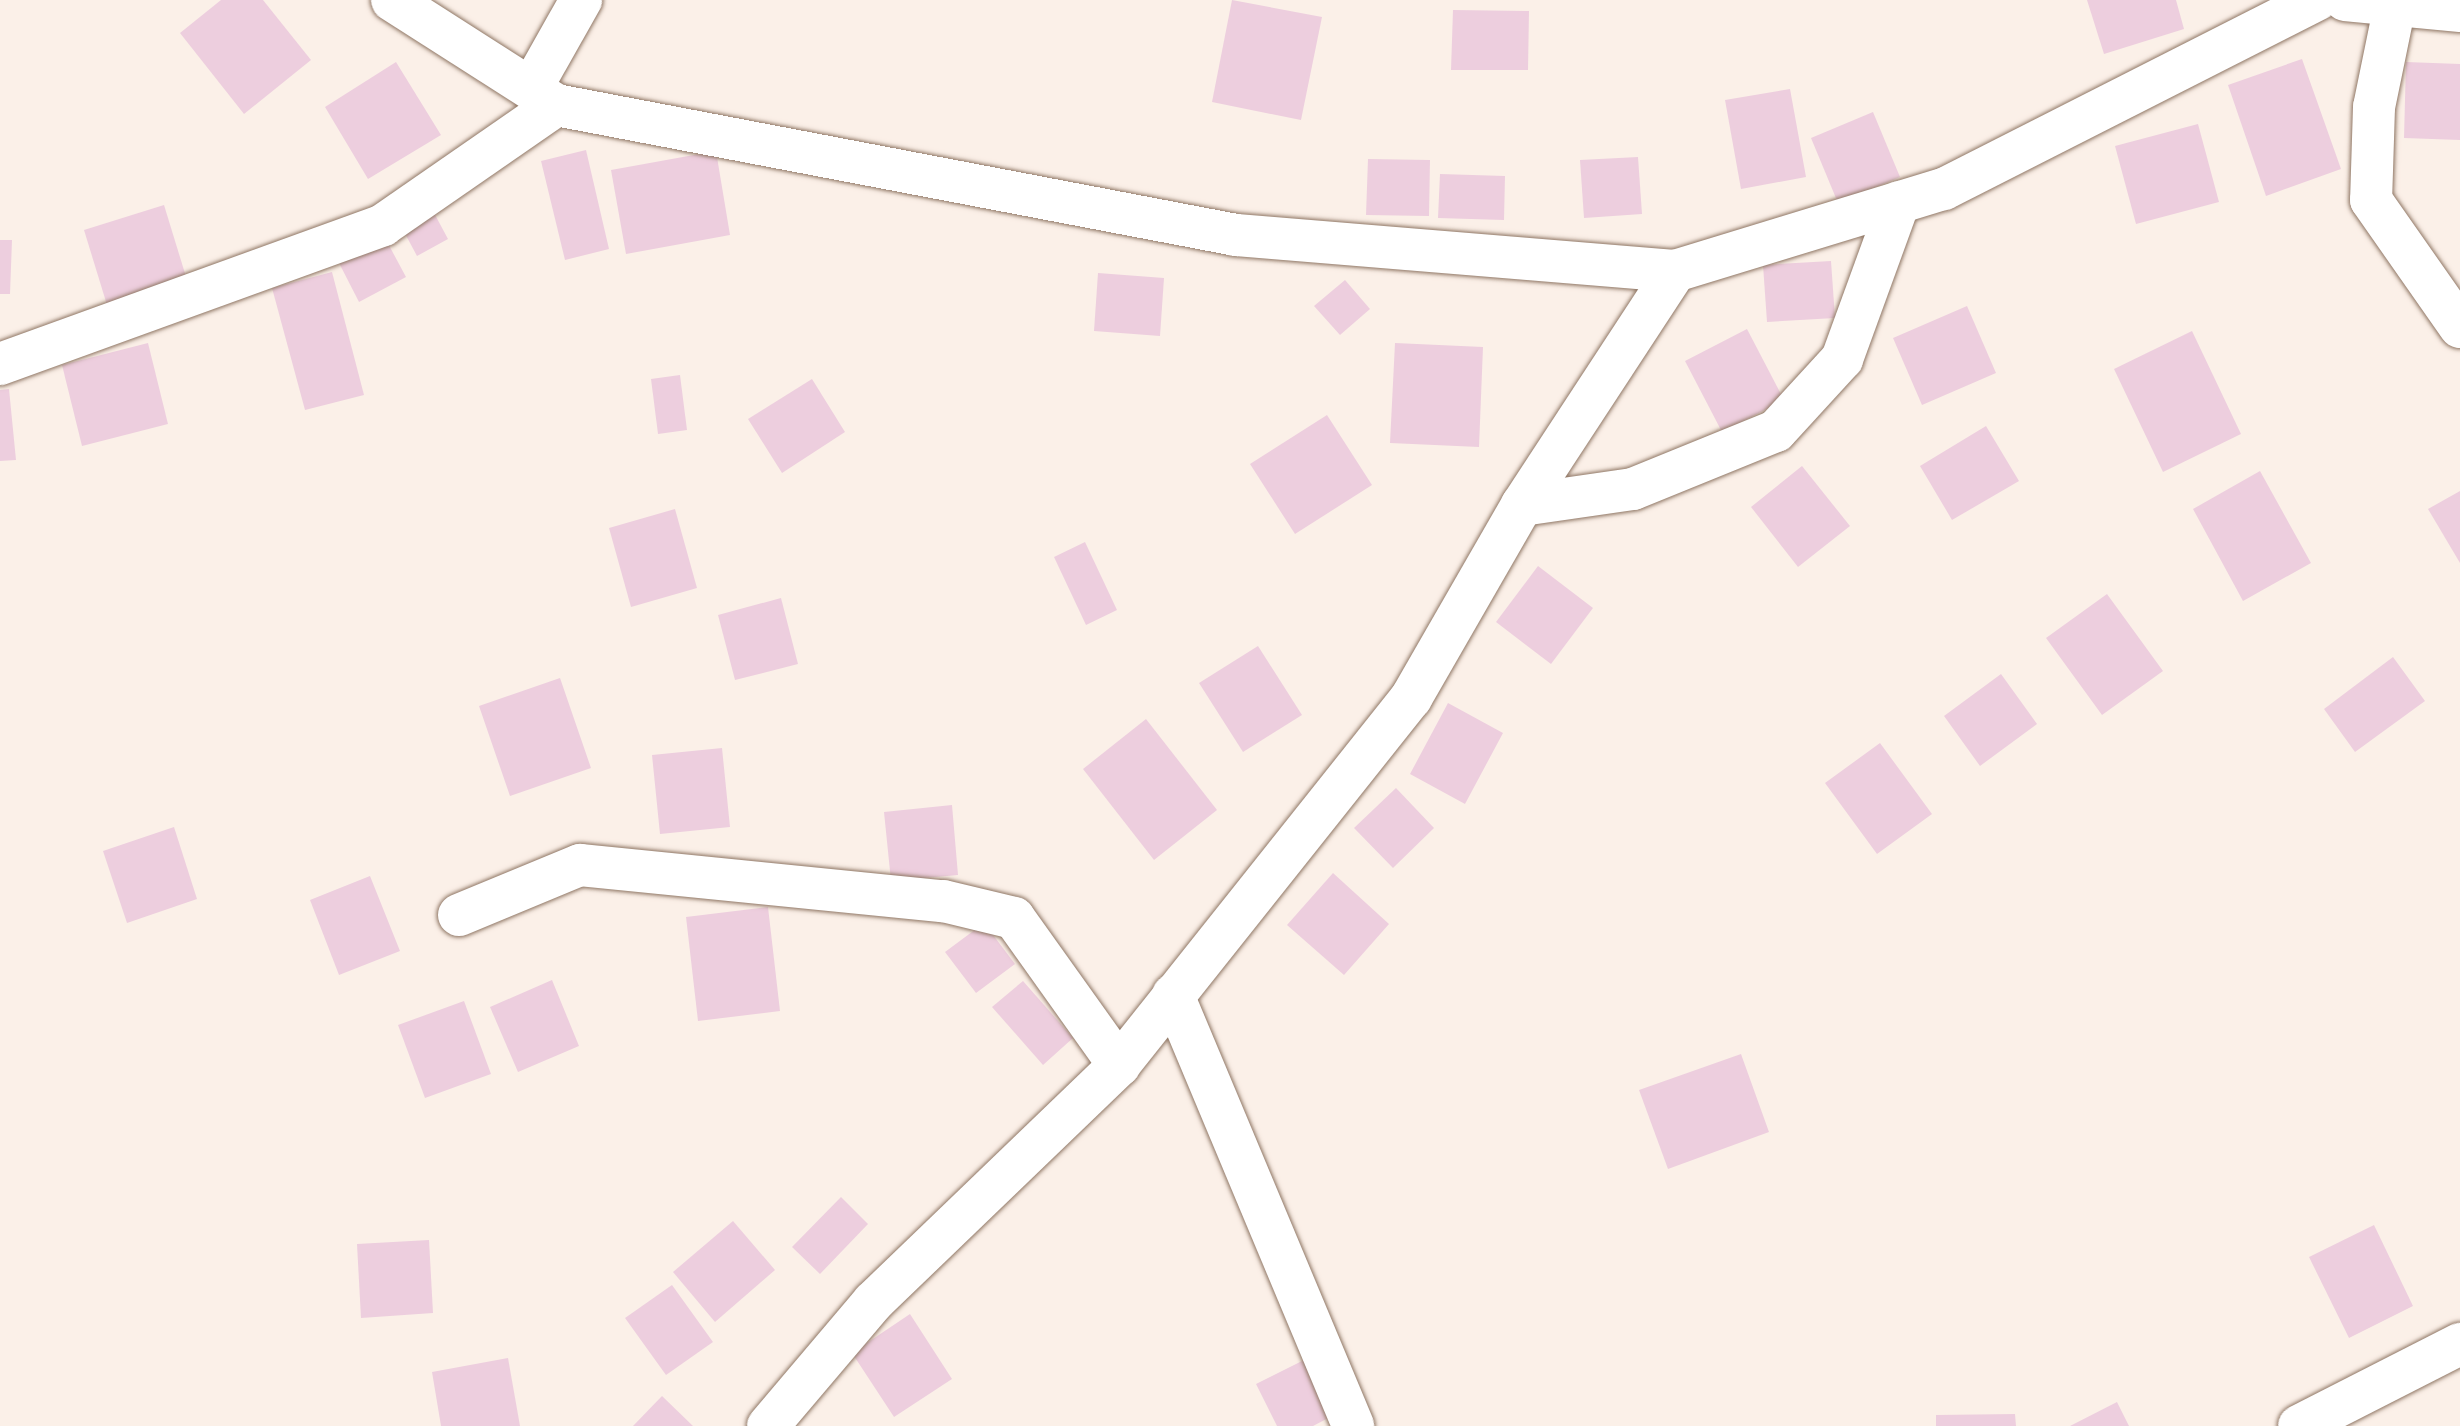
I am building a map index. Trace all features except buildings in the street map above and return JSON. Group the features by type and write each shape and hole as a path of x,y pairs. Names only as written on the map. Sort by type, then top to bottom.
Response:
{"street":[{"path":"392,0 544,96 1236,236 1675,270 1944,189 2317,0"},
{"path":"0,364 383,224 544,96 581,0"},
{"path":"2345,0 2460,11"},
{"path":"2395,2 2374,107 2370,200 2460,327"},
{"path":"1522,504 1632,489 1776,432 1842,358 1899,202"},
{"path":"768,1426 874,1302 1119,1065 1412,698 1522,504 1675,270"},
{"path":"459,915 580,865 924,899 979,910 1014,918 1119,1065"},
{"path":"1173,995 1353,1426"},
{"path":"2299,1426 2452,1361"}]}
